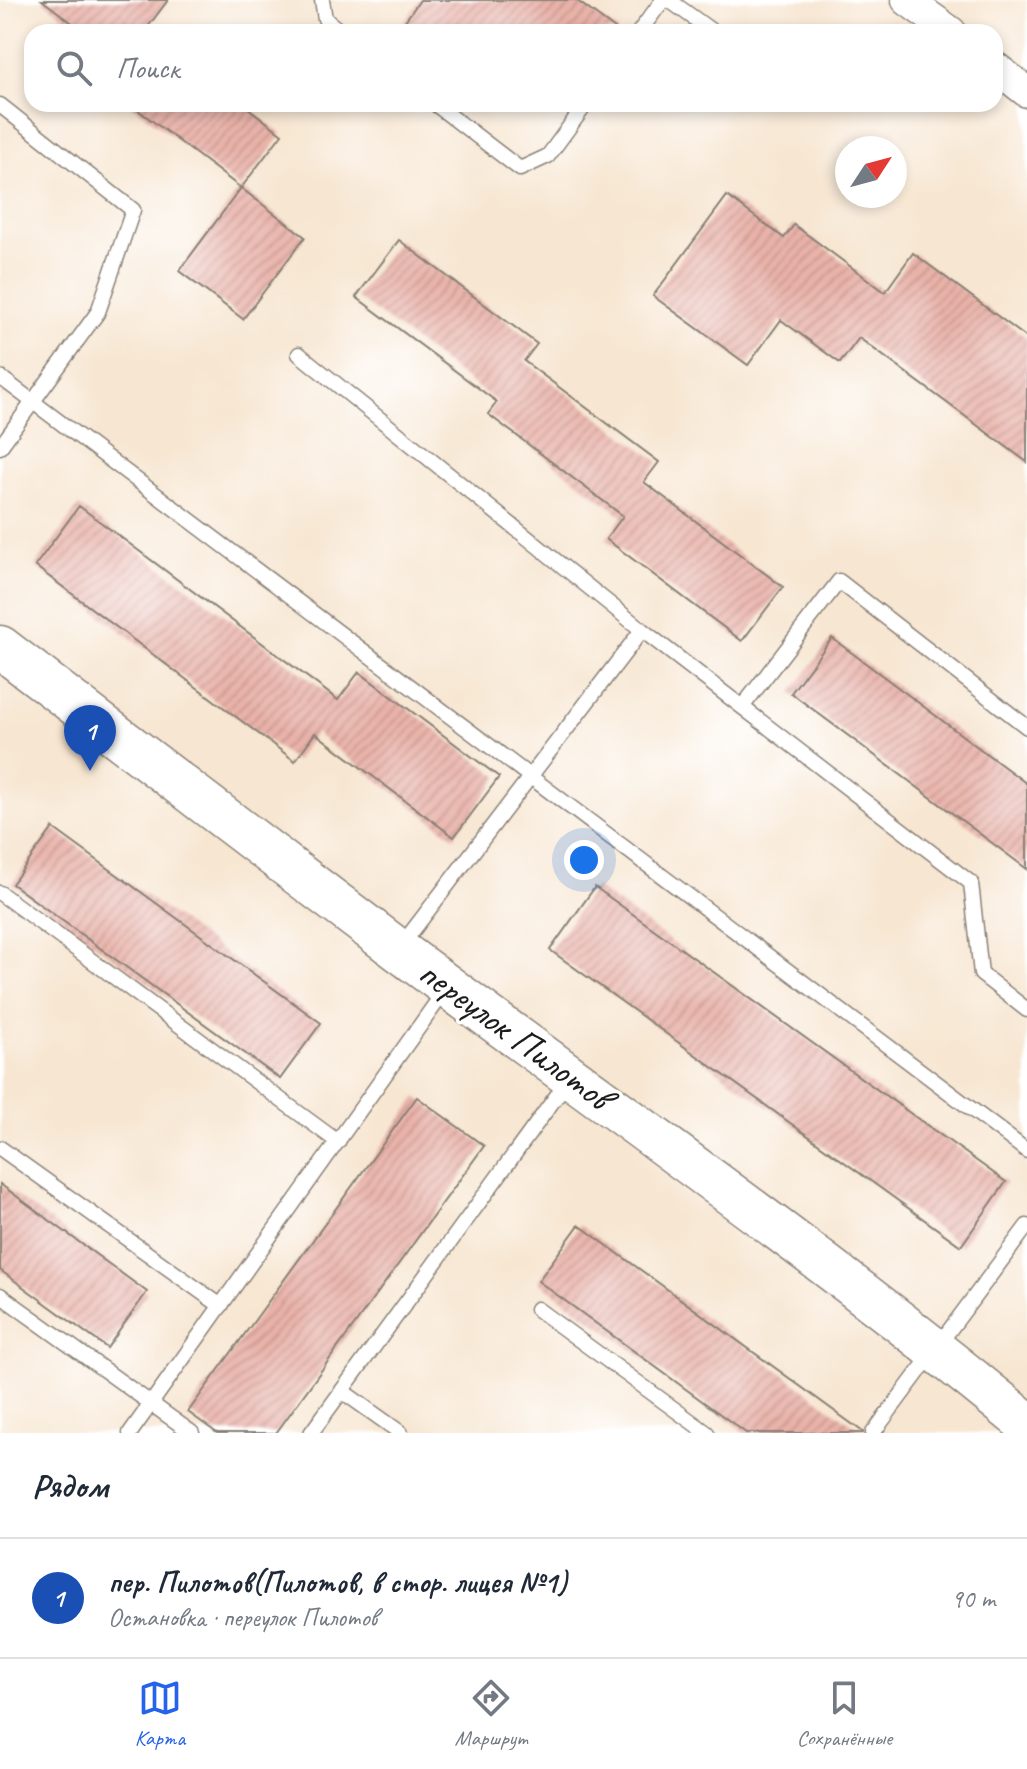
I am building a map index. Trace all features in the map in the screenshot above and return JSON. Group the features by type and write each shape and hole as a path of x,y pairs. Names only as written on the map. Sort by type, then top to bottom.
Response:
{"main road":[{"name":"переулок Пилотов","path":"0,647 398,950 572,1075 935,1349 1027,1424"}],"street":[{"path":"907,0 940,24"},
{"path":"1003,73 1027,92"}],"lane":[{"path":"322,0 325,19 331,24"},
{"path":"645,24 663,0"},
{"path":"669,0 702,24"},
{"path":"0,105 133,210 98,312 0,447"},
{"path":"445,112 520,169 548,156 580,112"},
{"path":"299,354 642,630 971,883 981,974 1027,1010"},
{"path":"0,377 1027,1151"},
{"path":"743,706 839,581 1027,727"},
{"path":"398,950 642,630"},
{"path":"0,893 338,1142"},
{"path":"130,1433 449,986"},
{"path":"311,1433 572,1075"},
{"path":"0,1148 221,1306"},
{"path":"873,1433 1027,1226"},
{"path":"0,1295 192,1433"},
{"path":"537,1309 707,1433"},
{"path":"342,1391 401,1433"}],"building":[{"path":"42,0 168,0 150,24 74,24"},
{"path":"420,0 576,0 608,24 403,24"},
{"path":"141,112 253,112 282,134 241,188"},
{"path":"241,188 305,237 243,319 179,271"},
{"path":"727,196 784,238 794,225 885,292 913,253 1027,338 1027,462 859,338 840,363 781,320 748,365 653,296"},
{"path":"399,240 537,344 524,361 659,462 644,482 783,587 742,641 606,539 623,516 488,414 497,402 356,297"},
{"path":"79,506 338,700 359,672 499,777 454,837 315,733 295,761 35,566"},
{"path":"832,638 1027,784 1027,869 791,693"},
{"path":"53,828 321,1023 280,1079 12,884"},
{"path":"595,887 1006,1182 961,1246 550,950"},
{"path":"417,1097 484,1146 276,1433 217,1433 188,1412"},
{"path":"0,1184 147,1292 107,1348 0,1270"},
{"path":"579,1225 863,1433 746,1433 538,1281"}],"place":[{"name":"пер. Пилотов(Пилотов, в стор. лицея №1)","path":"90,771"}]}
